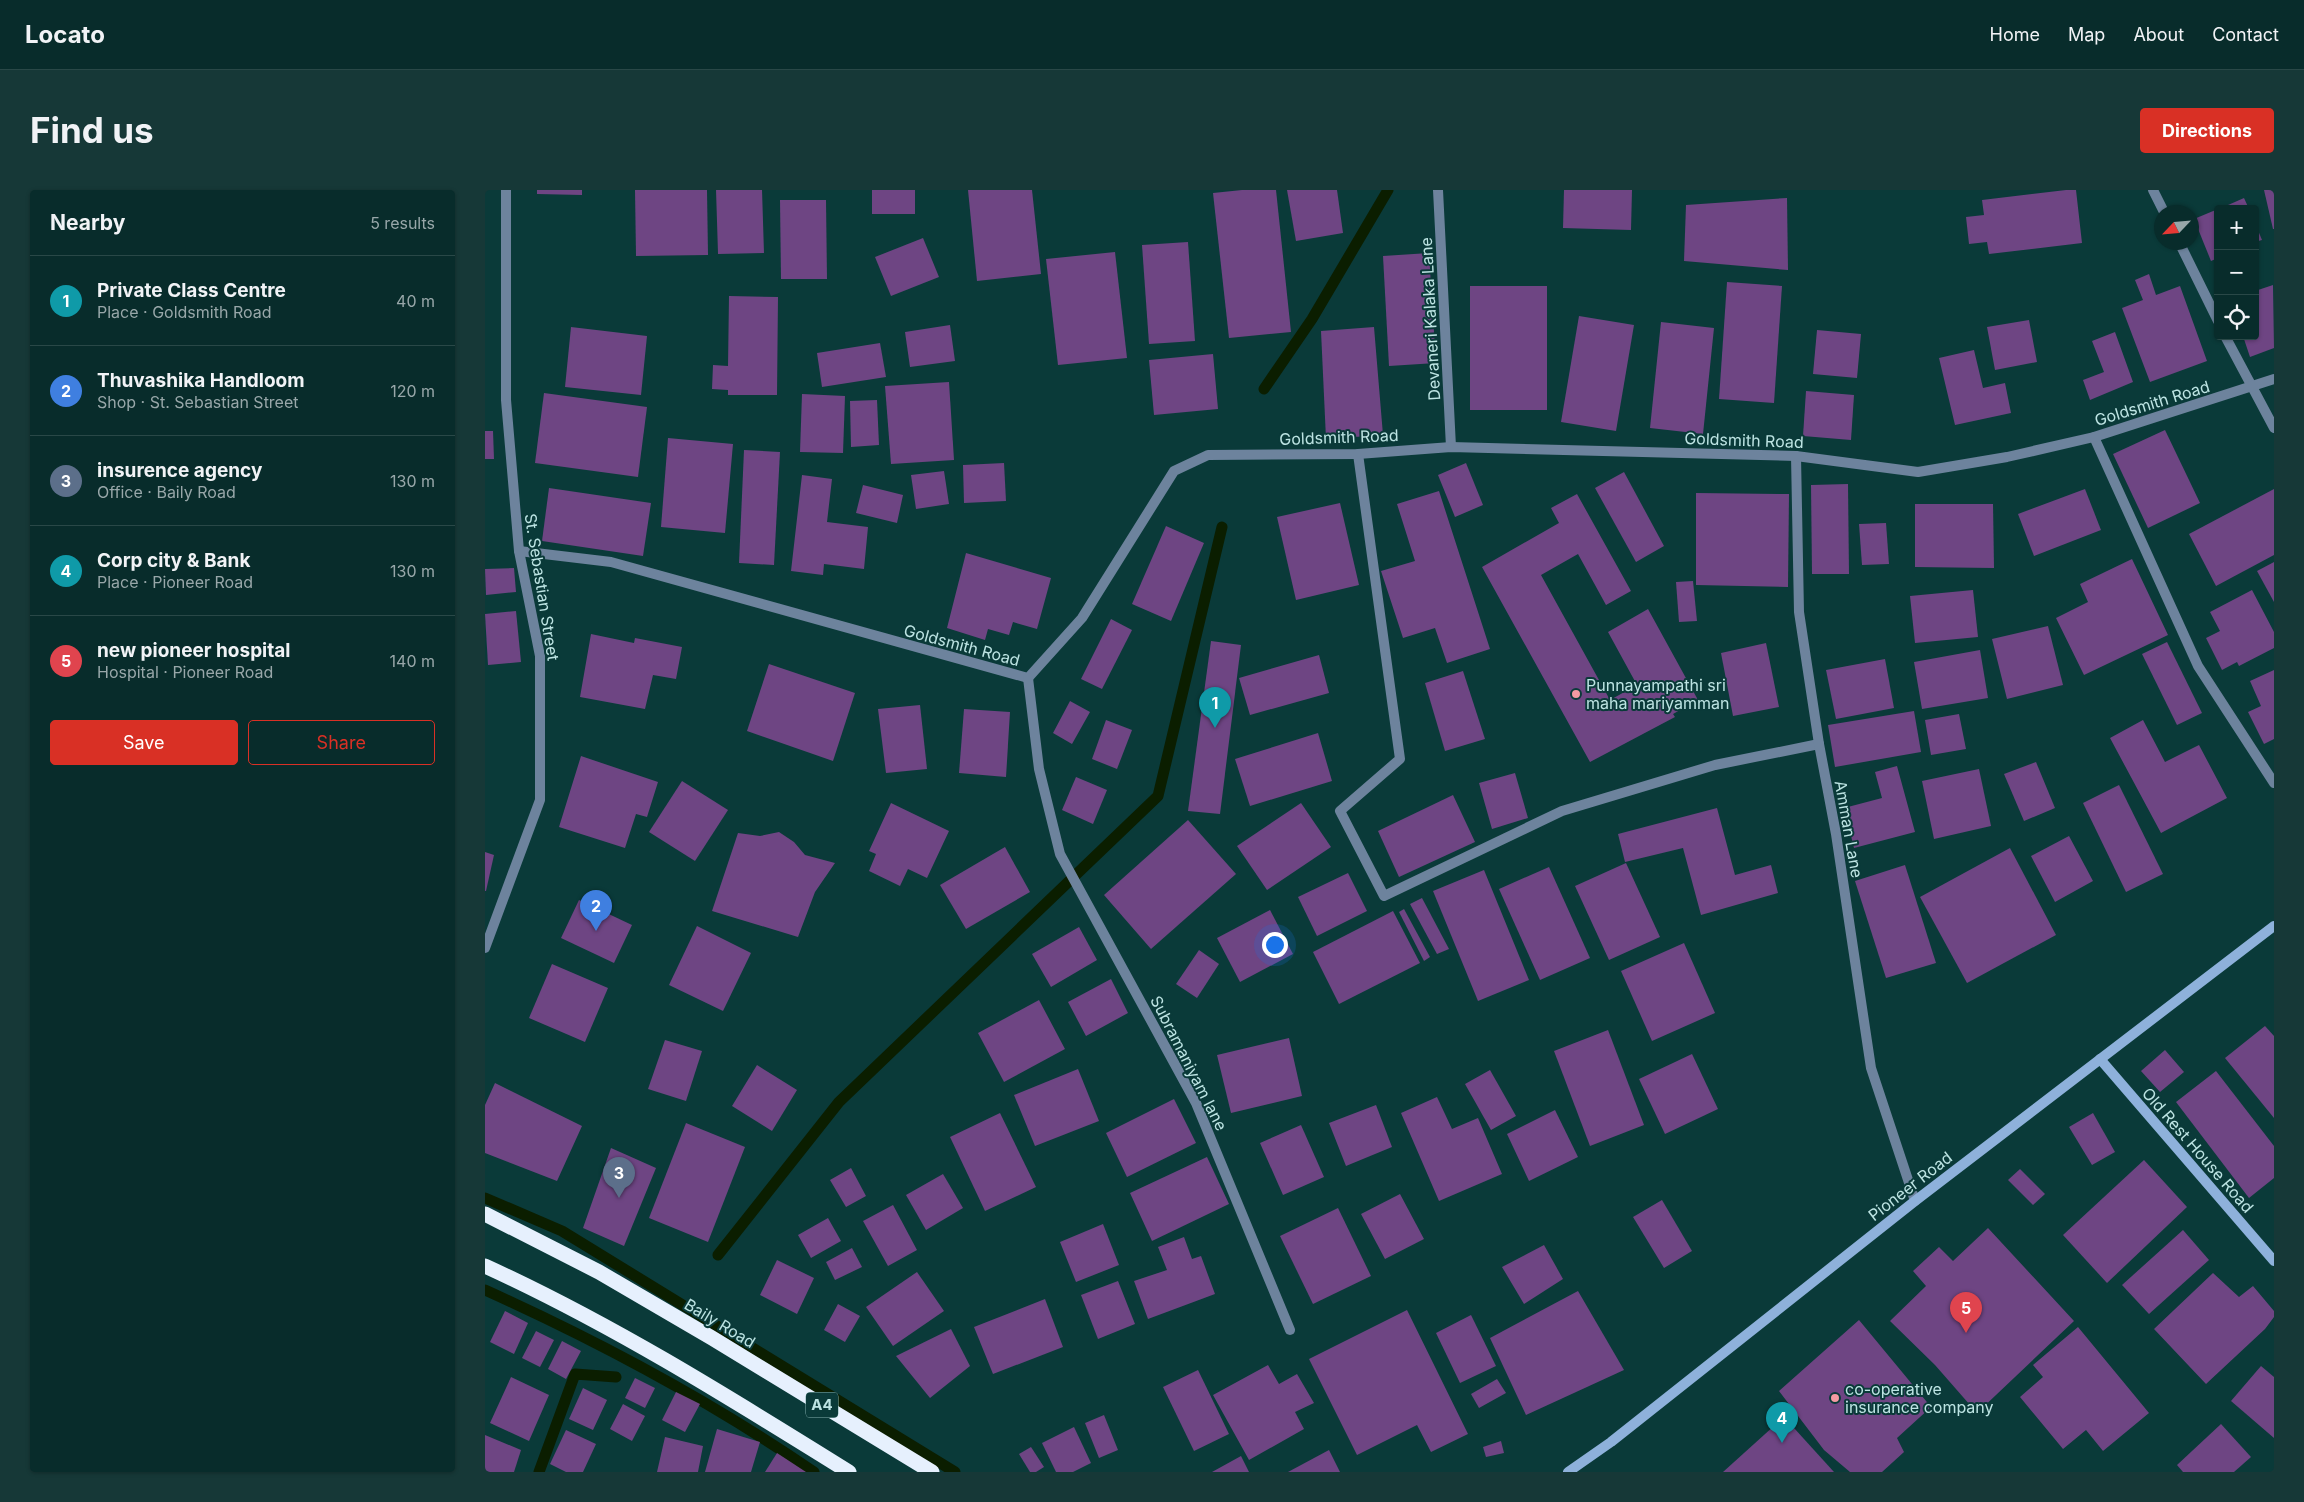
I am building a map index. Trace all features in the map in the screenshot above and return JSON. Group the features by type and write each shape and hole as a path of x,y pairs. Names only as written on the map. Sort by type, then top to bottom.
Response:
{"highway":[{"name":"Baily Road","path":"485,1214 607,1277 712,1338 931,1472"},
{"name":"A4","path":"485,1266 547,1295 694,1376 849,1472"}],"main road":[{"name":"Pioneer Road","path":"1568,1472 1611,1442 1915,1201 2274,926"},
{"name":"Old Rest House Road","path":"2100,1059 2274,1261"}],"street":[{"name":"St. Sebastian Street","path":"485,948 540,800 540,656 519,551 506,400 506,190"},
{"name":"Devaneri Kalaka Lane","path":"1438,190 1451,447"},
{"path":"2153,190 2160,205"},
{"path":"2183,250 2214,313"},
{"path":"2227,340 2274,428"},
{"name":"Goldsmith Road","path":"519,551 611,562 1028,678 1082,618 1174,471 1209,455 1358,454 1451,447 1796,456 1918,472 2007,457 2094,437 2251,388 2274,379"},
{"path":"2094,437 2198,666 2274,783"},
{"path":"1358,454 1400,759 1340,811 1384,896 1562,811 1715,764 1819,744"},
{"name":"Amman Lane","path":"1796,456 1799,612 1819,744 1836,834 1871,1068 1915,1201"},
{"name":"Subramaniyam lane","path":"1028,678 1039,769 1060,854 1197,1103 1290,1330"}],"building":[{"path":"537,190 582,190 582,195 537,194"},
{"path":"635,190 707,190 708,255 636,256"},
{"path":"716,190 762,190 764,253 718,254"},
{"path":"872,190 915,190 915,214 872,214"},
{"path":"968,190 1032,190 1041,274 977,281"},
{"path":"1242,190 1276,190 1291,332 1229,338 1213,193"},
{"path":"1287,190 1337,190 1343,233 1296,241"},
{"path":"1564,190 1632,190 1631,230 1563,228"},
{"path":"2076,190 2082,243 1989,254 1987,242 1969,244 1966,217 1984,215 1982,200"},
{"path":"2264,190 2274,190 2274,229 2273,229"},
{"path":"1787,198 1788,270 1684,261 1686,205"},
{"path":"2244,198 2247,205 2228,205"},
{"path":"780,200 826,200 827,279 781,279"},
{"path":"2214,211 2214,260 2211,261 2199,231 2199,217"},
{"path":"923,238 939,277 891,296 875,257"},
{"path":"1188,242 1195,341 1149,344 1142,245"},
{"path":"1115,252 1127,358 1058,365 1046,259"},
{"path":"1429,253 1436,363 1389,366 1383,256"},
{"path":"2149,274 2156,295 2180,286 2207,361 2150,382 2122,308 2143,300 2135,280"},
{"path":"1727,282 1782,286 1774,403 1719,399"},
{"path":"2273,285 2274,348 2250,357 2244,340 2259,340 2259,290"},
{"path":"1470,286 1547,286 1547,410 1470,410"},
{"path":"729,296 778,297 777,395 728,395 728,390 712,389 713,365 728,366"},
{"path":"1579,316 1634,325 1616,431 1561,422"},
{"path":"2029,320 2037,362 1995,370 1987,327"},
{"path":"1661,322 1714,328 1703,434 1650,428"},
{"path":"950,325 955,361 910,367 905,332"},
{"path":"571,327 647,336 641,395 565,387"},
{"path":"1374,327 1383,435 1326,439 1321,331"},
{"path":"1817,330 1861,334 1857,378 1813,374"},
{"path":"2115,332 2133,382 2090,400 2083,380 2104,372 2092,341"},
{"path":"880,343 886,377 822,387 817,353"},
{"path":"1974,350 1983,388 2005,383 2011,413 1955,425 1939,358"},
{"path":"1213,354 1218,409 1154,415 1149,360"},
{"path":"949,382 954,460 891,464 885,386"},
{"path":"1806,391 1854,395 1851,440 1803,436"},
{"path":"544,393 647,407 638,477 535,463"},
{"path":"802,394 845,396 843,453 800,452"},
{"path":"877,400 879,445 851,447 850,401"},
{"path":"2165,430 2200,503 2148,528 2113,454"},
{"path":"485,431 493,431 494,459 485,459"},
{"path":"668,438 733,444 725,533 661,527"},
{"path":"744,450 780,452 774,565 739,563"},
{"path":"1004,463 1006,501 964,503 963,465"},
{"path":"1466,463 1483,505 1455,517 1438,475"},
{"path":"944,471 949,504 916,509 911,475"},
{"path":"1624,472 1664,546 1636,562 1595,488"},
{"path":"802,475 832,479 827,522 868,527 864,569 824,564 823,575 791,571"},
{"path":"1848,484 1849,574 1812,574 1811,485"},
{"path":"863,485 903,495 897,523 856,513"},
{"path":"549,488 651,503 643,556 542,541"},
{"path":"2085,489 2101,530 2034,556 2018,514"},
{"path":"2274,489 2274,555 2216,586 2189,534"},
{"path":"1439,491 1490,649 1447,663 1435,628 1403,638 1381,571 1415,561 1397,504"},
{"path":"1696,493 1789,494 1788,587 1696,585"},
{"path":"1577,494 1631,591 1606,605 1578,554 1541,575 1610,700 1637,685 1608,632 1648,609 1698,700 1673,714 1675,717 1590,762 1482,567 1559,523 1551,508"},
{"path":"1340,503 1359,585 1296,600 1277,517"},
{"path":"1915,504 1993,504 1994,568 1915,567"},
{"path":"1886,523 1889,564 1862,565 1859,524"},
{"path":"1166,526 1204,543 1171,621 1132,604"},
{"path":"966,553 1051,578 1037,629 1013,622 1009,635 988,629 985,640 947,628"},
{"path":"2132,559 2168,635 2084,675 2056,618 2088,602 2080,584"},
{"path":"2274,562 2274,602 2257,571"},
{"path":"514,568 516,592 486,595 485,569"},
{"path":"1693,581 1697,621 1679,622 1676,582"},
{"path":"1973,590 1978,637 1915,643 1910,596"},
{"path":"2252,590 2274,632 2274,648 2239,666 2237,662 2222,670 2206,638 2220,631 2210,612"},
{"path":"516,611 521,662 488,665 485,614"},
{"path":"1111,619 1132,630 1102,689 1081,679"},
{"path":"2048,626 2063,685 2007,699 1992,639"},
{"path":"591,634 634,643 635,638 682,647 676,679 653,675 645,709 580,697"},
{"path":"1211,641 1241,645 1220,814 1188,811"},
{"path":"2167,642 2202,713 2177,725 2142,654"},
{"path":"1766,643 1779,707 1733,716 1721,653"},
{"path":"1980,650 1988,698 1922,709 1914,662"},
{"path":"1319,655 1329,693 1250,715 1239,678"},
{"path":"1885,659 1894,708 1836,719 1826,670"},
{"path":"769,664 855,693 833,761 747,731"},
{"path":"2274,670 2274,739 2264,744 2248,712 2261,706 2250,681"},
{"path":"1463,671 1485,739 1445,751 1425,683"},
{"path":"1070,701 1090,712 1072,744 1053,733"},
{"path":"920,705 927,769 886,773 878,709"},
{"path":"964,709 1010,712 1006,777 959,773"},
{"path":"1914,711 1921,752 1835,767 1828,725"},
{"path":"1959,714 1966,749 1931,755 1925,720"},
{"path":"1106,720 1132,730 1117,769 1092,759"},
{"path":"2143,720 2165,762 2199,745 2227,798 2161,833 2110,738"},
{"path":"1318,733 1332,781 1250,806 1235,759"},
{"path":"581,756 658,782 647,817 636,814 625,848 559,827"},
{"path":"2036,762 2055,808 2024,821 2004,774"},
{"path":"1897,766 1915,832 1854,848 1844,808 1882,798 1875,772"},
{"path":"1979,769 1991,826 1934,839 1922,781"},
{"path":"1515,773 1528,818 1492,829 1479,783"},
{"path":"1076,777 1107,790 1093,824 1062,810"},
{"path":"682,781 728,810 695,861 649,832"},
{"path":"2119,785 2163,874 2126,892 2083,803"},
{"path":"1453,795 1475,842 1399,877 1378,831"},
{"path":"891,803 949,831 927,878 908,869 900,886 869,871 876,854 869,851"},
{"path":"1301,803 1331,847 1267,890 1237,846"},
{"path":"1717,808 1735,875 1771,865 1778,893 1701,915 1683,848 1625,862 1618,834"},
{"path":"1188,820 1236,874 1151,949 1104,895"},
{"path":"779,832 794,842 805,855 835,863 815,892 798,937 712,911 738,833 760,836"},
{"path":"2069,836 2093,881 2055,902 2031,856"},
{"path":"1005,847 1030,892 966,929 940,885"},
{"path":"2010,848 2056,935 1967,983 1920,897"},
{"path":"485,852 494,855 486,891 485,891"},
{"path":"1626,863 1660,937 1609,960 1575,886"},
{"path":"1905,865 1936,963 1886,978 1855,881"},
{"path":"1549,867 1590,958 1540,980 1499,889"},
{"path":"1484,870 1529,980 1478,1001 1433,891"},
{"path":"1348,873 1367,911 1317,936 1298,897"},
{"path":"1422,898 1449,949 1437,954 1410,904"},
{"path":"579,900 632,925 614,963 561,938"},
{"path":"1404,909 1430,957 1424,961 1399,912"},
{"path":"1270,910 1293,954 1240,982 1217,938"},
{"path":"1393,911 1420,963 1339,1004 1313,952"},
{"path":"697,926 751,953 723,1011 669,985"},
{"path":"1079,927 1097,960 1051,987 1032,954"},
{"path":"1684,943 1715,1013 1652,1041 1621,971"},
{"path":"1199,950 1219,964 1197,998 1176,984"},
{"path":"552,964 608,988 585,1042 529,1018"},
{"path":"1111,979 1128,1013 1086,1036 1068,1002"},
{"path":"1039,1000 1065,1049 1004,1082 978,1033"},
{"path":"2265,1026 2274,1036 2274,1118 2225,1058"},
{"path":"1608,1030 1644,1125 1590,1146 1554,1051"},
{"path":"1289,1038 1302,1096 1231,1113 1217,1055"},
{"path":"665,1040 702,1051 686,1101 648,1089"},
{"path":"2165,1050 2184,1072 2160,1092 2141,1071"},
{"path":"1692,1054 1718,1109 1665,1134 1639,1079"},
{"path":"757,1065 797,1090 772,1131 732,1106"},
{"path":"1078,1069 1099,1121 1035,1146 1014,1095"},
{"path":"1490,1070 1516,1116 1491,1130 1465,1084"},
{"path":"2216,1071 2274,1146 2274,1178 2249,1198 2176,1102"},
{"path":"495,1083 582,1126 557,1181 485,1153 485,1105"},
{"path":"1437,1097 1452,1129 1478,1118 1502,1174 1439,1201 1401,1113"},
{"path":"1174,1099 1196,1143 1127,1177 1106,1133"},
{"path":"1376,1105 1392,1147 1346,1166 1329,1123"},
{"path":"1555,1110 1578,1157 1529,1181 1507,1134"},
{"path":"1000,1113 1036,1187 985,1211 950,1137"},
{"path":"2093,1113 2115,1152 2092,1165 2069,1127"},
{"path":"686,1123 745,1147 708,1242 649,1218"},
{"path":"1301,1125 1324,1177 1283,1195 1260,1143"},
{"path":"611,1148 656,1168 624,1246 583,1228"},
{"path":"1207,1157 1229,1204 1152,1241 1130,1193"},
{"path":"2144,1160 2187,1207 2107,1283 2063,1235"},
{"path":"851,1168 866,1196 846,1207 830,1180"},
{"path":"2020,1169 2045,1194 2033,1205 2008,1180"},
{"path":"943,1174 963,1208 926,1230 906,1195"},
{"path":"1400,1194 1424,1239 1385,1259 1361,1214"},
{"path":"1662,1200 1692,1251 1664,1268 1633,1217"},
{"path":"893,1205 917,1250 888,1266 863,1221"},
{"path":"1338,1208 1371,1276 1313,1304 1280,1236"},
{"path":"828,1218 841,1241 811,1258 798,1235"},
{"path":"1103,1224 1119,1265 1076,1282 1060,1242"},
{"path":"1988,1228 2074,1321 1977,1413 1935,1365 1890,1321 1926,1286 1913,1271 1939,1247 1953,1261"},
{"path":"2183,1230 2209,1260 2149,1314 2122,1285"},
{"path":"1184,1237 1192,1259 1201,1256 1215,1294 1148,1319 1134,1281 1167,1270 1158,1247"},
{"path":"1544,1245 1563,1279 1524,1304 1502,1267"},
{"path":"852,1248 862,1267 835,1280 826,1262"},
{"path":"777,1260 814,1278 797,1314 760,1295"},
{"path":"917,1272 944,1311 893,1346 866,1307"},
{"path":"2213,1273 2239,1297 2253,1286 2274,1311 2274,1317 2265,1329 2206,1384 2154,1329"},
{"path":"1118,1281 1135,1324 1098,1339 1081,1295"},
{"path":"1578,1291 1624,1370 1526,1415 1490,1338"},
{"path":"1045,1299 1063,1347 993,1374 974,1327"},
{"path":"838,1304 860,1316 845,1342 824,1330"},
{"path":"1407,1310 1468,1434 1431,1452 1417,1425 1357,1455 1309,1359"},
{"path":"505,1311 528,1323 514,1354 490,1342"},
{"path":"1471,1315 1496,1366 1460,1383 1436,1333"},
{"path":"1859,1320 1931,1407 1897,1438 1904,1452 1882,1472 1850,1472 1824,1450 1779,1391"},
{"path":"2078,1327 2149,1413 2103,1451 2086,1430 2063,1449 2020,1397 2043,1377 2033,1365"},
{"path":"951,1329 970,1366 930,1398 896,1356"},
{"path":"536,1331 554,1340 540,1367 522,1358"},
{"path":"562,1341 581,1351 566,1379 548,1369"},
{"path":"1268,1365 1279,1384 1297,1374 1314,1403 1295,1412 1304,1429 1249,1460 1213,1395"},
{"path":"2261,1366 2274,1377 2274,1438 2231,1401"},
{"path":"1198,1370 1229,1434 1194,1451 1163,1387"},
{"path":"511,1377 549,1395 529,1441 490,1423"},
{"path":"635,1378 655,1388 645,1408 625,1398"},
{"path":"1497,1379 1506,1393 1479,1408 1471,1394"},
{"path":"583,1388 607,1400 593,1430 569,1419"},
{"path":"676,1392 700,1404 685,1432 662,1420"},
{"path":"623,1404 645,1416 632,1441 610,1429"},
{"path":"1104,1415 1118,1450 1099,1458 1085,1423"},
{"path":"1784,1417 1834,1472 1723,1472"},
{"path":"2221,1424 2251,1457 2234,1472 2183,1472 2177,1465"},
{"path":"1074,1427 1091,1463 1073,1472 1056,1472 1042,1443"},
{"path":"717,1429 760,1442 751,1472 705,1472"},
{"path":"566,1430 596,1444 583,1472 566,1472 550,1464"},
{"path":"485,1435 521,1450 514,1472 485,1472"},
{"path":"665,1437 703,1446 698,1472 657,1472"},
{"path":"1501,1441 1504,1453 1486,1457 1483,1447"},
{"path":"1031,1447 1044,1467 1036,1472 1030,1472 1019,1454"},
{"path":"1329,1450 1340,1472 1288,1472"},
{"path":"777,1453 806,1472 765,1472"},
{"path":"1241,1456 1249,1472 1212,1472"}],"waterway":[{"path":"1264,389 1312,319 1388,190"},
{"path":"718,1255 839,1102 1158,796 1222,527"},
{"path":"485,1198 562,1231 955,1472"},
{"path":"485,1290 570,1330 654,1374 735,1421 814,1472"},
{"path":"539,1472 575,1374 616,1377"}],"place":[{"name":"Punnayampathi sri maha mariyamman","path":"1576,694"},
{"name":"Private Class Centre","path":"1215,728"},
{"name":"Thuvashika Handloom","path":"596,931"},
{"name":"insurence agency","path":"619,1198"},
{"name":"new pioneer hospital","path":"1966,1333"},
{"name":"co-operative insurance company","path":"1835,1398"},
{"name":"Corp city & Bank","path":"1782,1443"}]}
